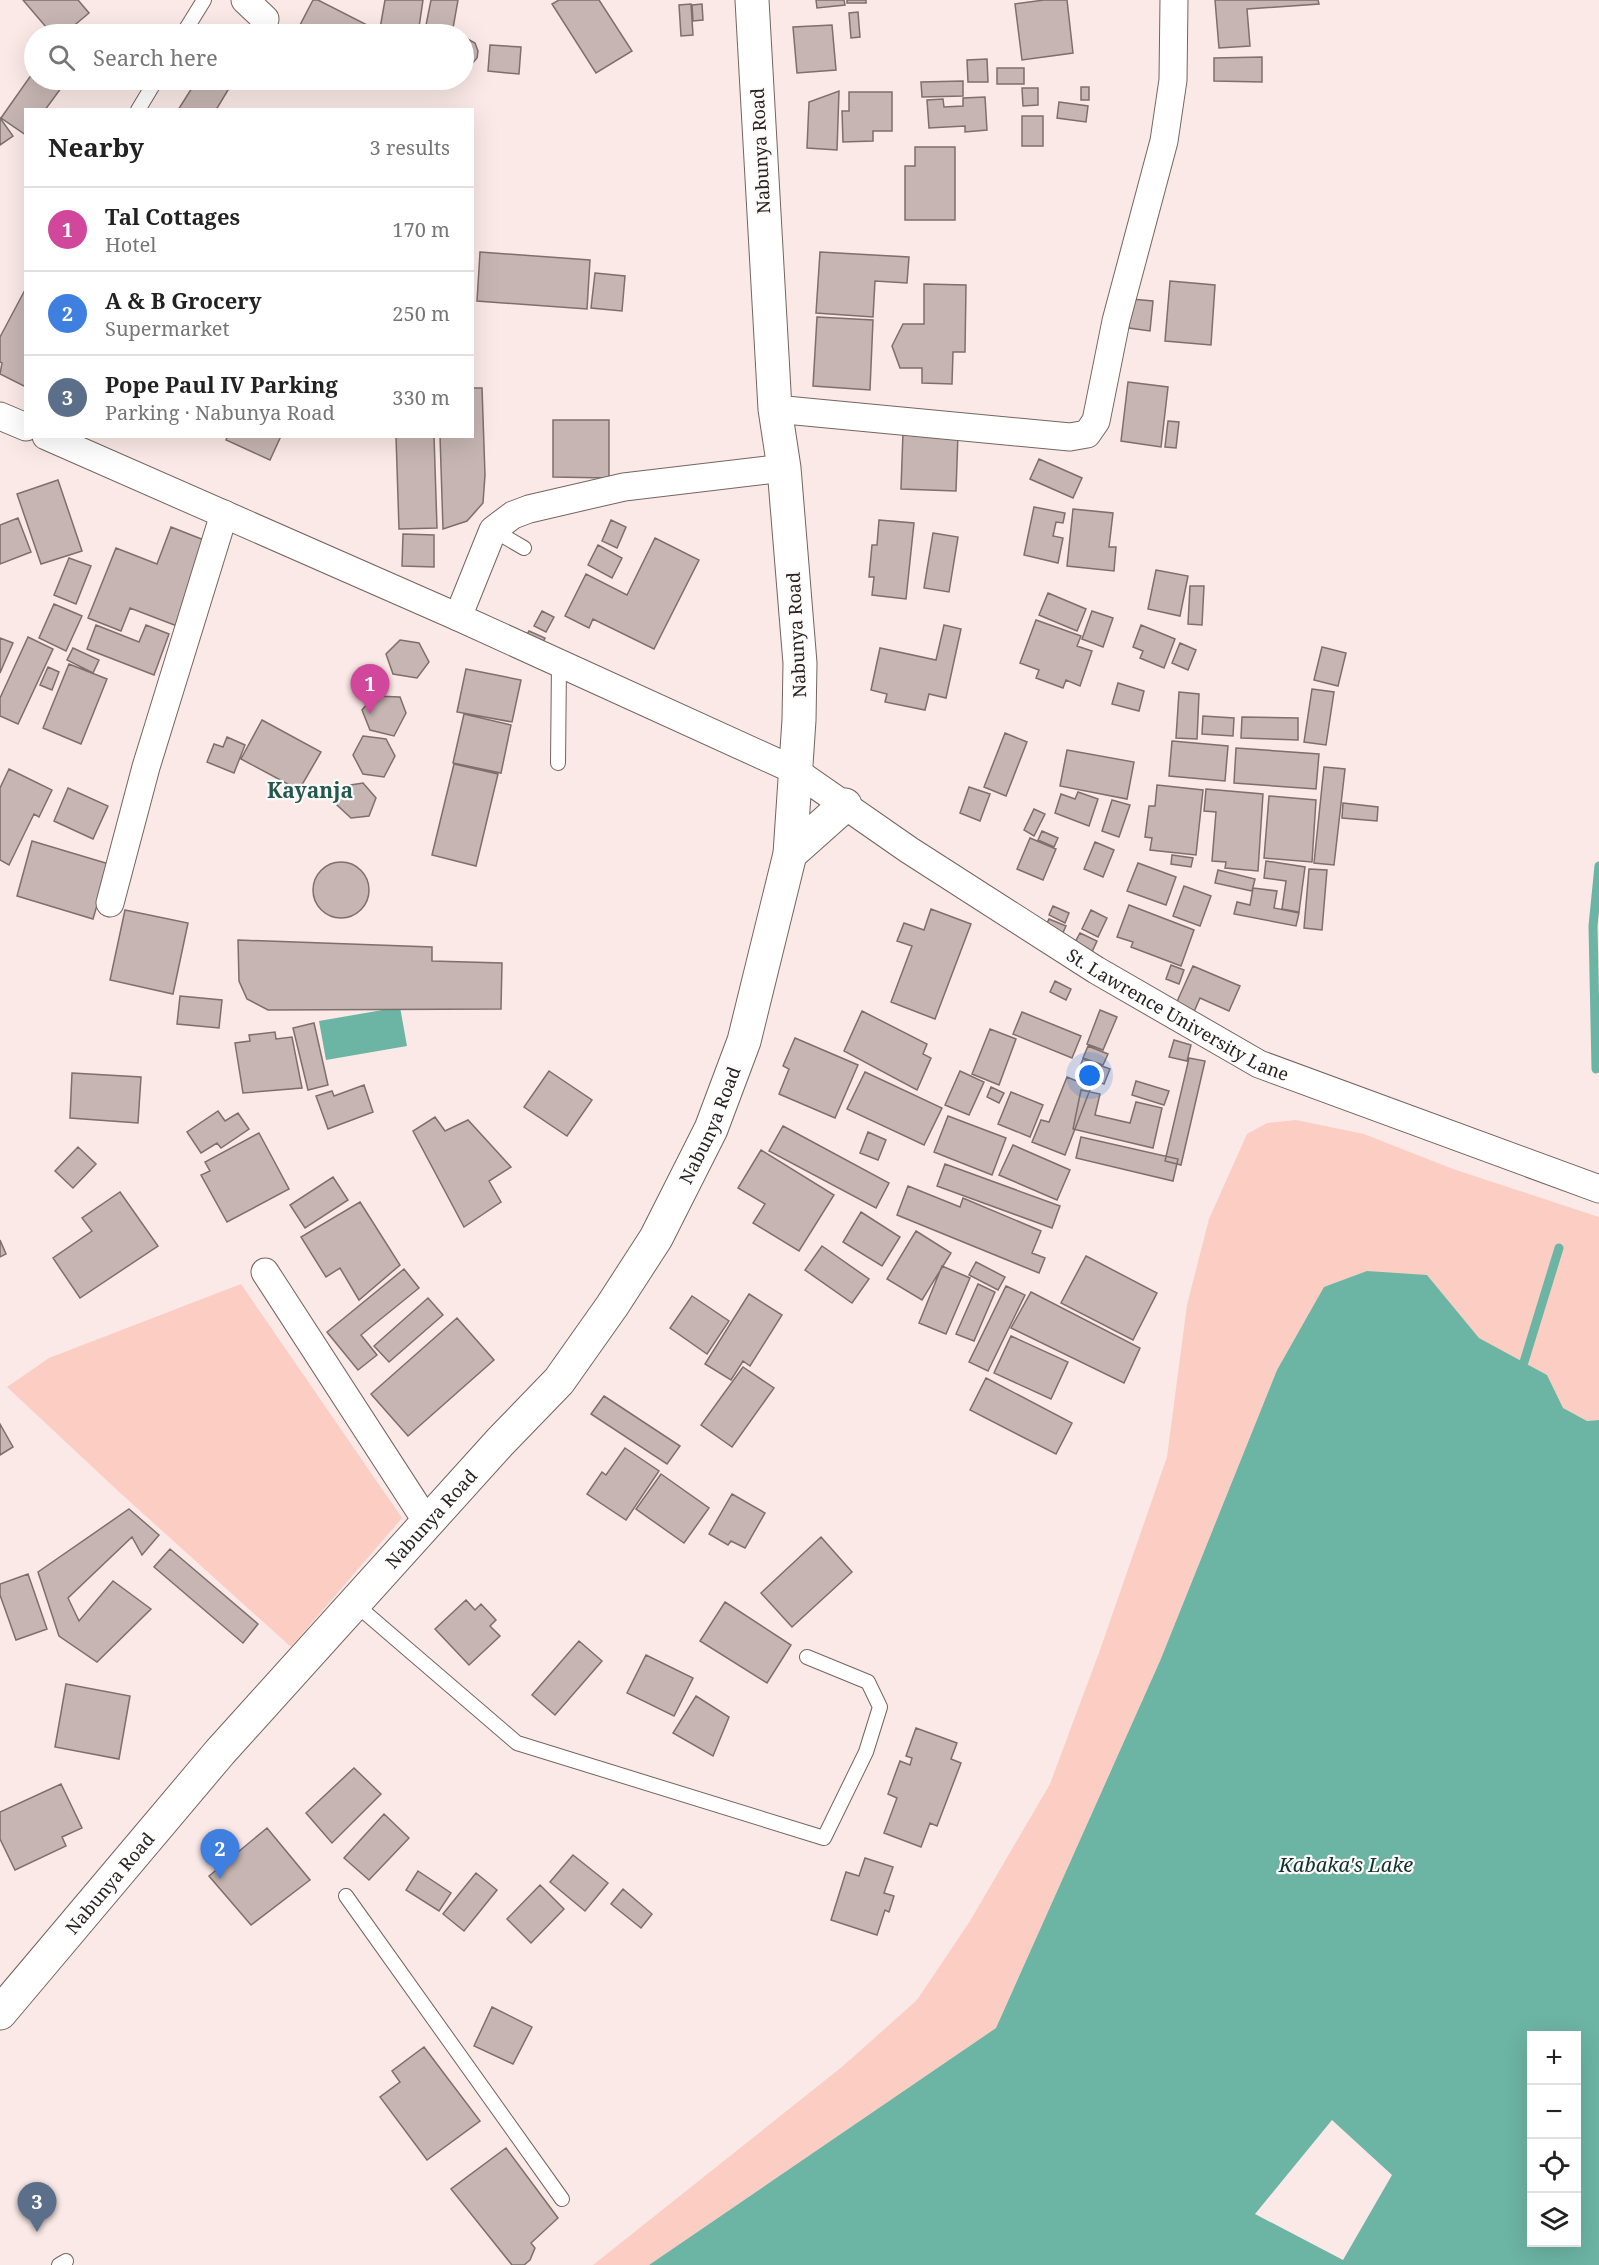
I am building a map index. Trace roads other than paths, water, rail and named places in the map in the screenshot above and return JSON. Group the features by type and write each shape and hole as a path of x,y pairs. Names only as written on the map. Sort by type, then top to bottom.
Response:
{"main road":[{"name":"Nabunya Road","path":"0,2013 220,1752 500,1442 559,1382 656,1238 711,1129 744,1041 790,854 800,663 784,468 775,409 752,0"},
{"path":"790,854 845,805"}],"street":[{"path":"245,0 265,19"},
{"path":"775,409 1070,437 1087,434 1096,421 1116,321 1164,141 1173,80 1174,0"},
{"path":"0,416 24,426"},
{"name":"St. Lawrence University Lane","path":"51,438 458,617 794,770 909,850 1096,970 1259,1064 1599,1189"},
{"path":"458,617 492,530 513,515 529,509 624,487 784,468"},
{"path":"110,903 146,767 224,514"},
{"path":"265,1272 427,1522"}],"lane":[{"path":"189,24 204,0"},
{"path":"139,108 150,90"},
{"path":"492,530 524,548"},
{"path":"558,763 559,663"},
{"path":"354,1603 517,1743 824,1838 866,1752 880,1707 868,1682 807,1657"},
{"path":"346,1896 562,2199"}],"water":[{"path":"400,1007 407,1046 326,1060 319,1021"},
{"name":"Kabaka's Lake","path":"1367,1271 1427,1275 1479,1338 1547,1375 1563,1408 1587,1421 1599,1420 1599,2265 649,2265 996,2028 1160,1661 1277,1370 1324,1287","holes":["1332,2120 1392,2175 1343,2260 1255,2214"]}],"waterway":[{"path":"1596,1069 1593,926 1599,866"},
{"path":"1524,1362 1559,1248"}],"place":[{"name":"Tal Cottages","path":"370,714"},
{"name":"A & B Grocery","path":"220,1879"},
{"name":"Pope Paul IV Parking","path":"37,2232"}],"district":[{"name":"Kayanja","path":"310,790"}]}
